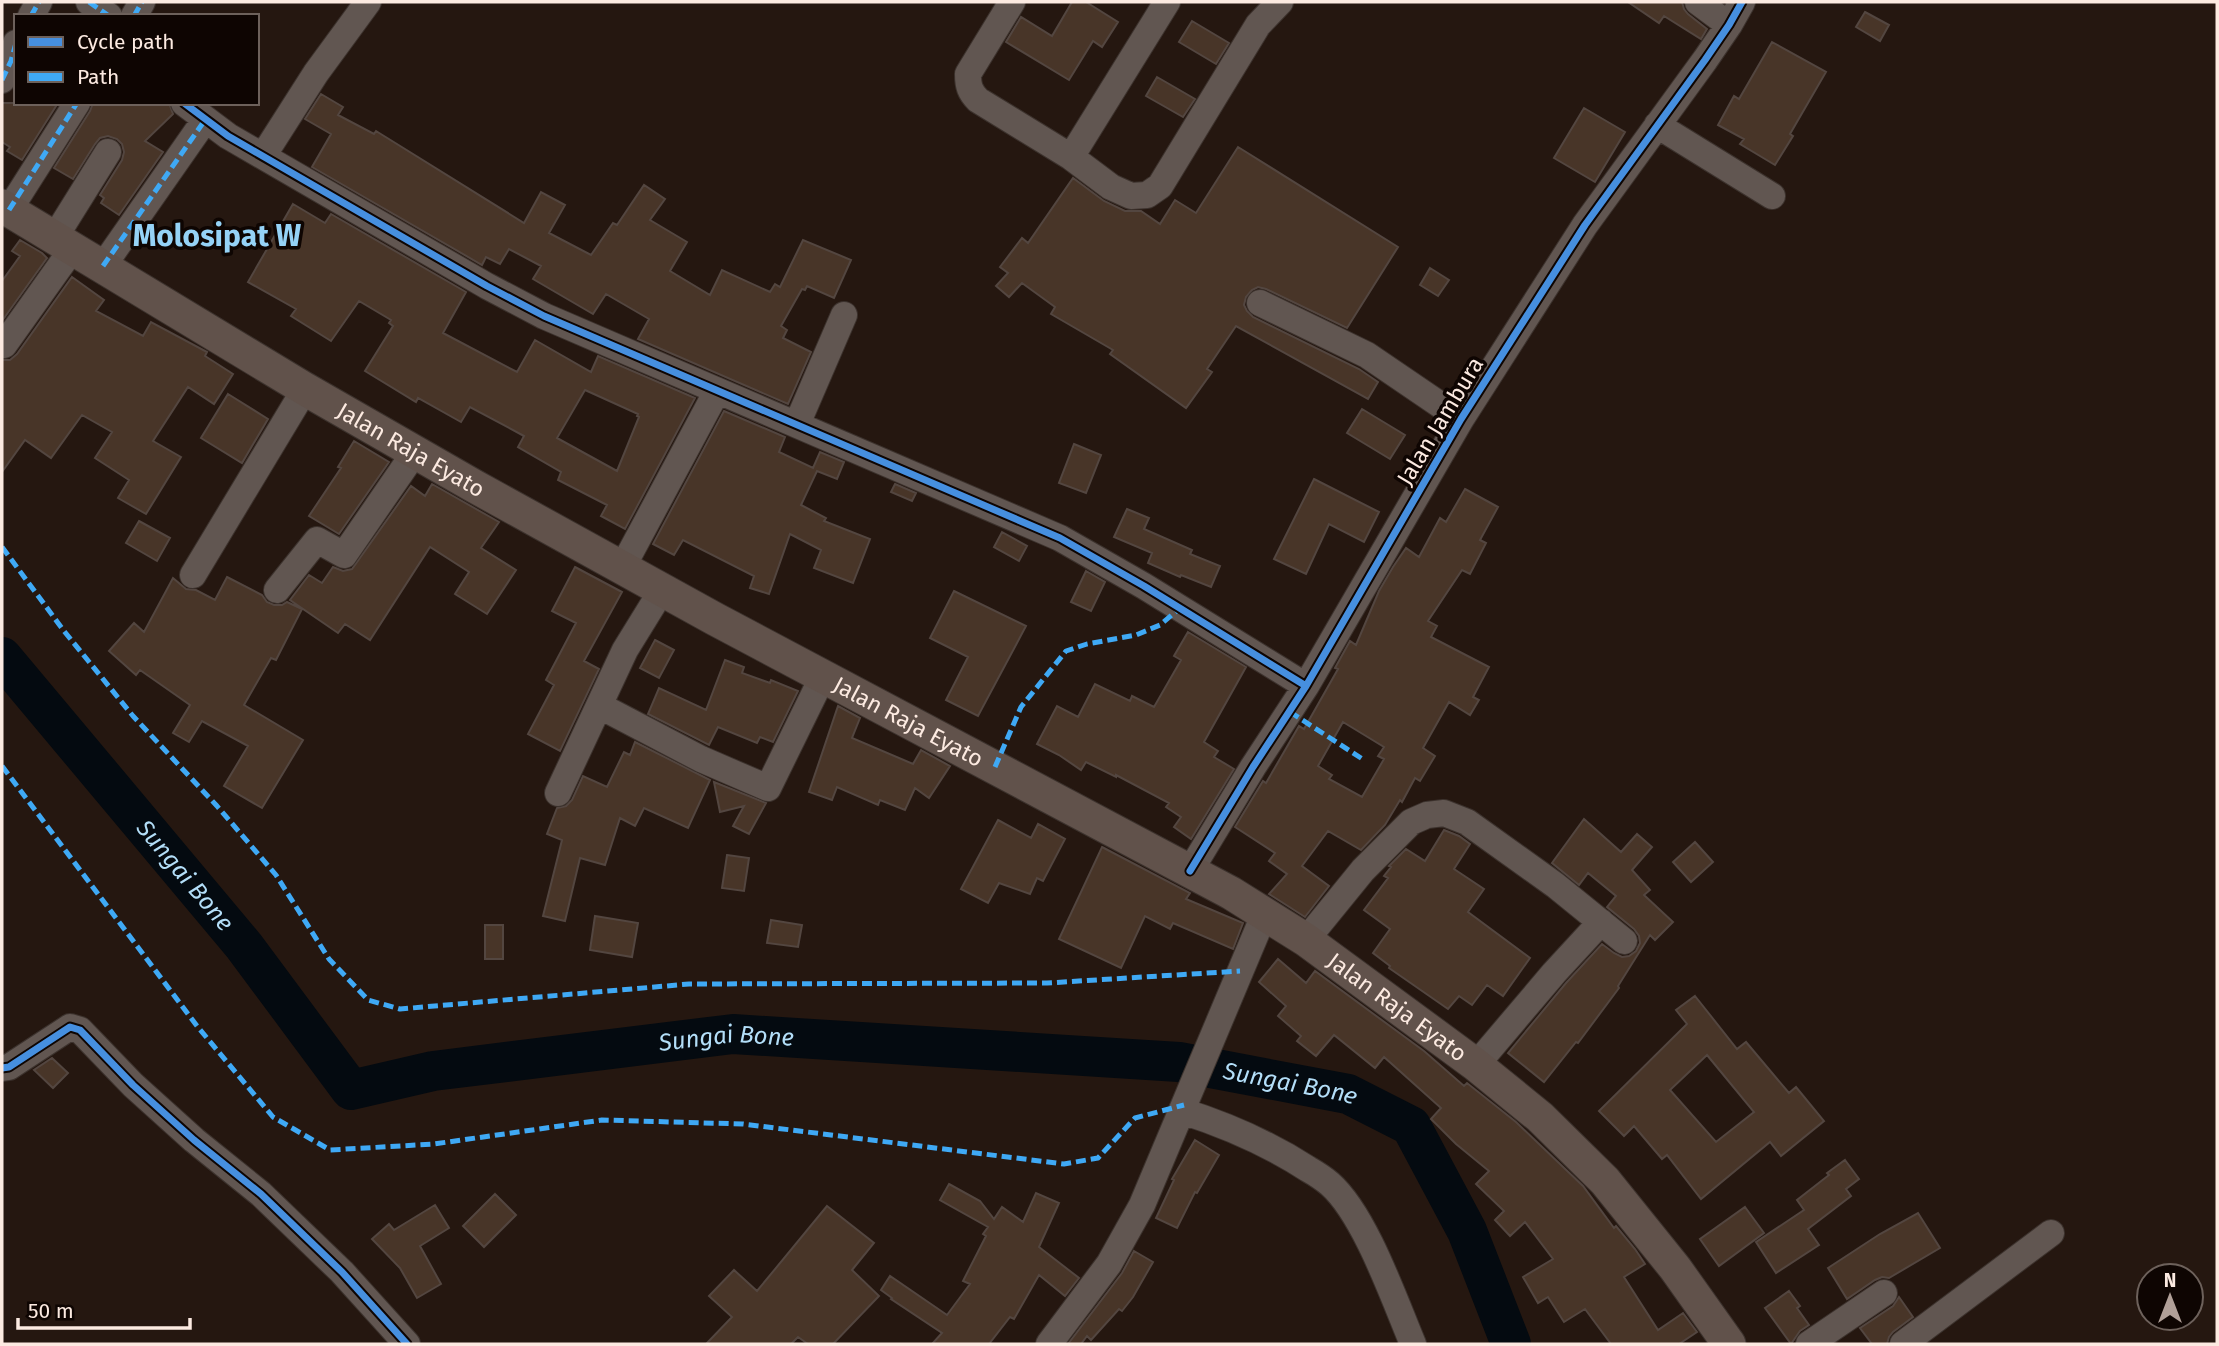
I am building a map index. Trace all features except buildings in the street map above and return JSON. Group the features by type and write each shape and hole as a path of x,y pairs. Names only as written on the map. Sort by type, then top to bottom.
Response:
{"main road":[{"name":"Jalan Raja Eyato","path":"5,208 304,389 415,452 662,590 1231,893 1306,940 1476,1065 1539,1117 1605,1181 1675,1268 1729,1344"}],"street":[{"path":"89,2 106,14"},
{"path":"263,156 316,74 369,2"},
{"path":"1012,2 973,63 968,74 969,87 978,100 1072,157 1111,187 1131,196 1147,195 1160,186 1258,25 1280,2"},
{"path":"1072,157 1167,2"},
{"path":"1698,2 1729,25"},
{"name":"Jalan Jambura","path":"1190,871 1253,767 1307,687 1461,419 1585,225 1729,25 1742,2"},
{"path":"2,80 14,50"},
{"path":"5,208 76,105"},
{"path":"186,105 205,120 263,156 487,286 544,316 1060,538 1144,586 1307,687"},
{"path":"103,266 205,120"},
{"path":"1657,125 1772,196"},
{"path":"5,345 64,242 108,152"},
{"path":"1260,303 1367,355 1461,419"},
{"path":"797,424 844,315"},
{"path":"193,575 304,389"},
{"path":"622,568 717,391"},
{"path":"277,590 317,540 344,555 415,452"},
{"path":"558,793 625,650 662,590"},
{"path":"600,706 701,759 768,788 823,676"},
{"path":"1306,940 1363,870 1411,822 1427,814 1444,813 1467,822 1555,885 1624,941"},
{"path":"1049,1344 1109,1264 1142,1205 1264,915"},
{"path":"1476,1065 1601,922"},
{"path":"2,1068 9,1067 70,1027 80,1030 133,1085 261,1195 342,1272 407,1344"},
{"path":"1183,1108 1286,1154 1330,1184 1356,1217 1384,1274 1413,1344"},
{"path":"1903,1344 2051,1233"},
{"path":"1809,1344 1884,1293"}],"waterway":[{"name":"Sungai Bone","path":"2,657 244,946 351,1090 433,1071 733,1034 1179,1062 1348,1094 1411,1126 1467,1231 1511,1344"}],"marked path":[{"path":"32,14 39,2"},
{"path":"89,2 106,14"},
{"path":"135,14 142,2"},
{"path":"2,80 14,50"},
{"path":"9,210 76,105"},
{"path":"103,266 205,120"},
{"path":"2,547 64,631 133,716 217,806 276,875 329,959 368,1000 400,1009 689,984 1047,983 1240,971"},
{"path":"995,767 1021,707 1066,651 1087,644 1136,635 1160,625 1179,609"},
{"path":"1290,712 1364,760"},
{"path":"2,766 197,1026 273,1117 330,1150 434,1144 602,1120 743,1124 1064,1164 1098,1158 1135,1118 1184,1105"}],"cycle path":[{"path":"1190,871 1306,686 1461,419 1585,225 1705,60 1742,2"},
{"path":"187,105 228,136 487,286 544,316 1060,538 1144,586 1306,686"},
{"path":"2,1068 9,1067 70,1027 80,1030 133,1085 194,1140 261,1194 342,1272 407,1344"}],"district":[{"name":"Molosipat W","path":"217,236"}]}
